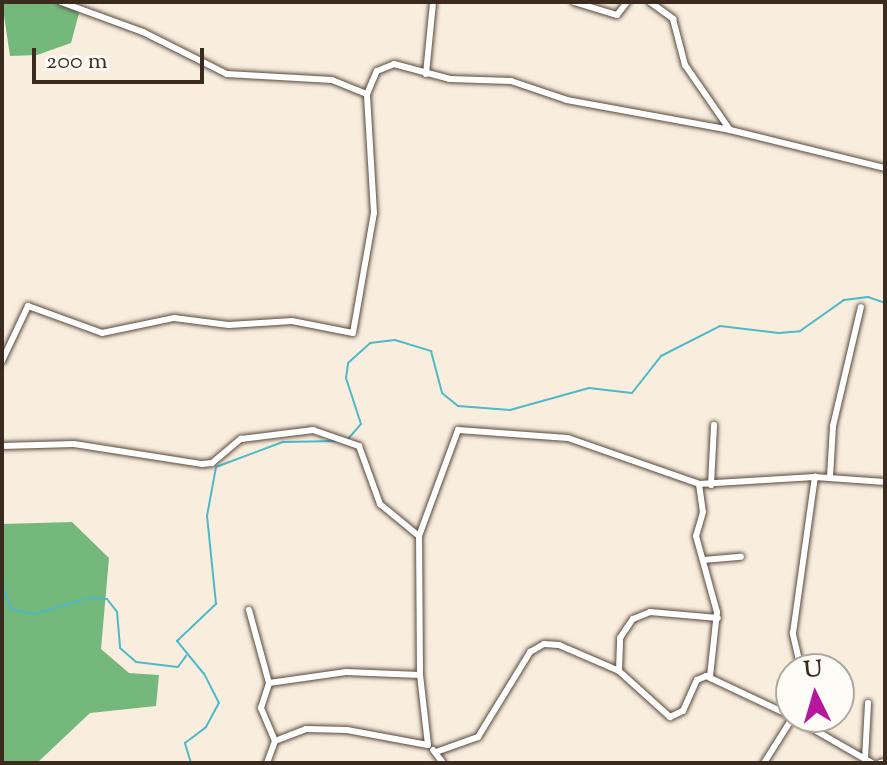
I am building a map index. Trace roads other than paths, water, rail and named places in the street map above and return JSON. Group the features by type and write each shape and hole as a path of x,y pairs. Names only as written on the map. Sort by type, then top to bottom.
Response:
{"street":[{"path":"61,2 81,5 227,74 332,80 367,94"},
{"path":"426,74 433,2"},
{"path":"574,2 617,15 627,2"},
{"path":"650,2 673,19 685,65 730,130"},
{"path":"2,361 28,306 102,333 174,318 229,325 292,321 353,333 374,213 367,94 383,65 426,74 511,81 567,100 730,130 885,168"},
{"path":"830,477 833,426 861,307"},
{"path":"711,485 714,425"},
{"path":"428,745 420,675 419,536 453,438 463,429 568,438 699,484 815,477 885,482"},
{"path":"2,446 74,444 202,464 212,463 241,439 313,430 350,442 365,455 380,504 419,536"},
{"path":"797,653 793,633 815,477"},
{"path":"699,484 703,512 696,536 718,618 710,676"},
{"path":"703,560 741,557"},
{"path":"249,610 269,683 261,708 275,741 267,763"},
{"path":"619,671 620,638 633,619 650,612 718,618"},
{"path":"436,752 466,744 483,732 536,646 559,645 619,671 670,717 683,711 697,680 710,676 775,708"},
{"path":"269,683 346,672 420,675"},
{"path":"868,703 868,761"},
{"path":"275,741 296,731 330,728 428,745 443,763"},
{"path":"764,763 782,733"},
{"path":"820,733 868,761"}],"waterway":[{"path":"348,439 361,424 346,378 348,363 370,343 395,340 431,351 442,393 458,406 510,410 589,388 632,393 661,356 720,326 779,333 800,331 844,300 868,297 885,303"},
{"path":"191,763 185,743 206,727 219,703 204,674 177,641 216,604 207,516 216,467 283,442 338,441"},
{"path":"2,585 11,609 33,614 89,598 107,599 117,612 120,648 136,662 178,667 186,656"}]}
